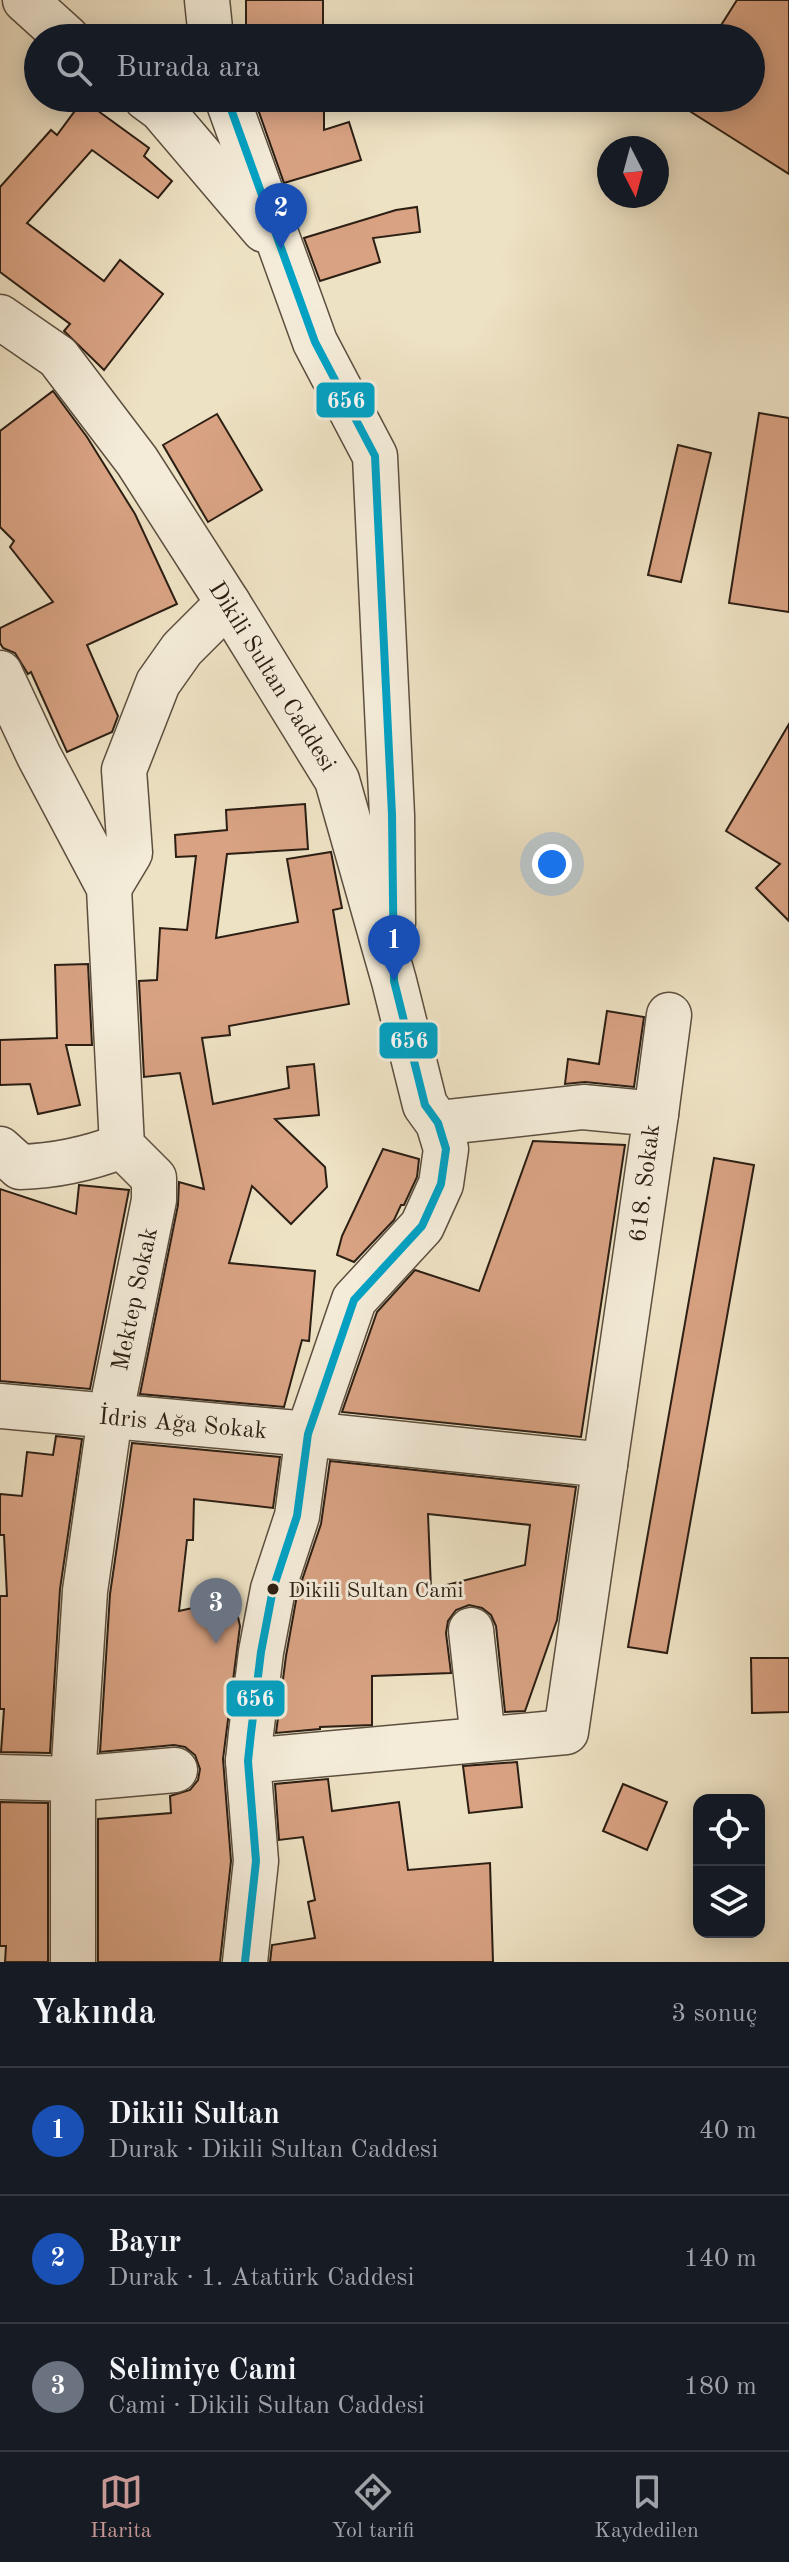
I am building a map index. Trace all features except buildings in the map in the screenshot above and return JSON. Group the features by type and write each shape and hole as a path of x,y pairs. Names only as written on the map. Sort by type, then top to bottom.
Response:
{"street":[{"path":"25,0 52,24"},
{"path":"207,0 210,24"},
{"path":"164,112 281,249"},
{"path":"232,112 315,342 375,456 392,815 394,981"},
{"name":"Dikili Sultan Caddesi","path":"0,317 58,357 137,461 337,780 394,981 425,1105 438,1123 446,1149 441,1184 422,1226 354,1300 308,1434 297,1516 273,1589 261,1652 248,1761 256,1861 245,1962"},
{"path":"109,888 130,853 124,770 158,683 182,649 228,603"},
{"path":"0,673 39,756 109,888 122,1146 92,1158 51,1166 20,1167 0,1149"},
{"path":"656,1114 669,1015"},
{"name":"618. Sokak","path":"438,1123 583,1107 656,1114 566,1732 483,1739"},
{"name":"Mektep Sokak","path":"73,1962 73,1779 85,1591 110,1417 154,1200 154,1178 122,1146"},
{"name":"İdris Ağa Sokak","path":"0,1406 605,1465"},
{"path":"248,1761 483,1739 471,1630"},
{"path":"0,1777 73,1779 175,1770"}],"transit line":[{"name":"656","path":"232,112 315,342 375,456 392,815 394,981 425,1105 438,1123 446,1149 441,1184 422,1226 354,1300 308,1434 297,1516 273,1589 251,1733 248,1761 256,1861 245,1962"}],"place":[{"name":"Bayır","path":"281,249"},
{"name":"Dikili Sultan","path":"394,981"},
{"name":"Dikili Sultan Cami","path":"273,1589"},
{"name":"Selimiye Cami","path":"216,1644"}]}
